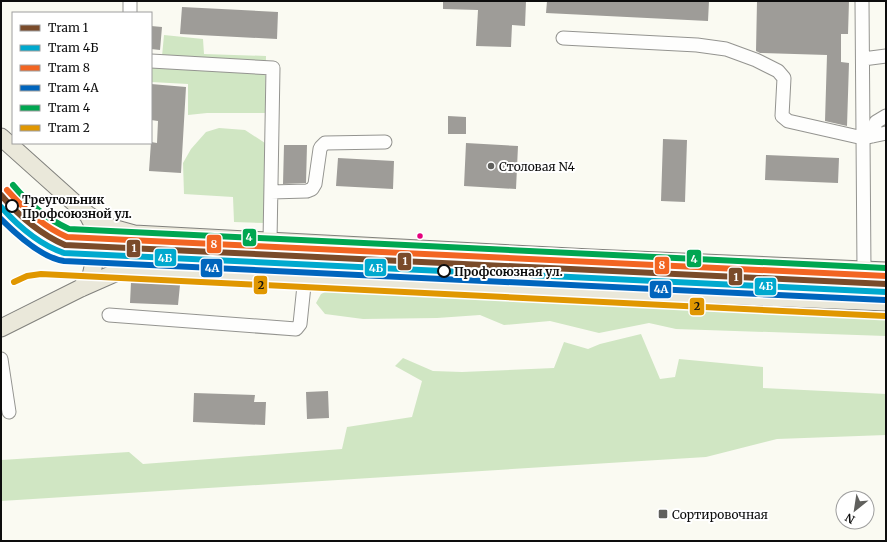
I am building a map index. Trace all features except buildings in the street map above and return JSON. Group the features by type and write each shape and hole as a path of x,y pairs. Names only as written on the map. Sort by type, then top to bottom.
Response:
{"main road":[{"path":"1,137 8,148 88,215 105,226 134,234 886,271"},
{"path":"81,288 91,276 97,250 97,232 88,215"},
{"path":"1,328 81,288 115,273 141,266 483,286 886,302"}],"street":[{"path":"130,1 130,12"},
{"path":"862,1 863,59 868,137 862,300"},
{"path":"563,38 697,45 726,49 778,70 784,78 782,116 788,121 868,137 886,132"},
{"path":"863,59 886,56"},
{"path":"152,62 274,68 270,241"},
{"path":"868,137 875,123 886,116"},
{"path":"271,192 307,191 312,189 315,184 320,149 325,143 385,142"},
{"path":"109,315 296,329 300,324 305,276"},
{"path":"1,359 9,412"}],"green space":[{"path":"164,35 203,39 204,54 266,56 265,113 207,113 188,115 188,84 152,82 152,66 161,67"},
{"path":"219,128 245,130 265,143 265,223 234,222 233,197 184,194 183,163 191,149 206,132"},
{"path":"333,288 886,313 886,336 676,329 649,323 599,333 550,321 504,325 480,315 437,318 363,319 325,314 316,303 321,294"},
{"path":"641,334 660,379 675,377 679,359 763,367 763,388 886,394 886,435 777,439 706,457 1,501 1,460 129,452 143,464 342,449 347,427 412,417 422,381 395,366 403,358 433,371 462,372 554,368 564,342 588,349 600,344"}],"tram line":[{"name":"4","path":"13,185 38,210 69,229 886,268"},
{"name":"8","path":"7,190 35,217 50,228 67,237 886,276"},
{"name":"1","path":"1,195 30,224 47,236 65,245 886,284"},
{"name":"4Б","path":"1,207 38,240 55,250 64,253 886,292"},
{"name":"4А","path":"1,219 30,244 47,255 64,261 885,300"},
{"name":"2","path":"14,282 27,276 41,274 885,316"}],"place":[{"name":"Столовая N4","path":"491,166"},
{"name":"Треугольник Профсоюзной ул.","path":"12,206"},
{"name":"Профсоюзная ул.","path":"444,271"},
{"name":"Сортировочная","path":"663,514"}]}
